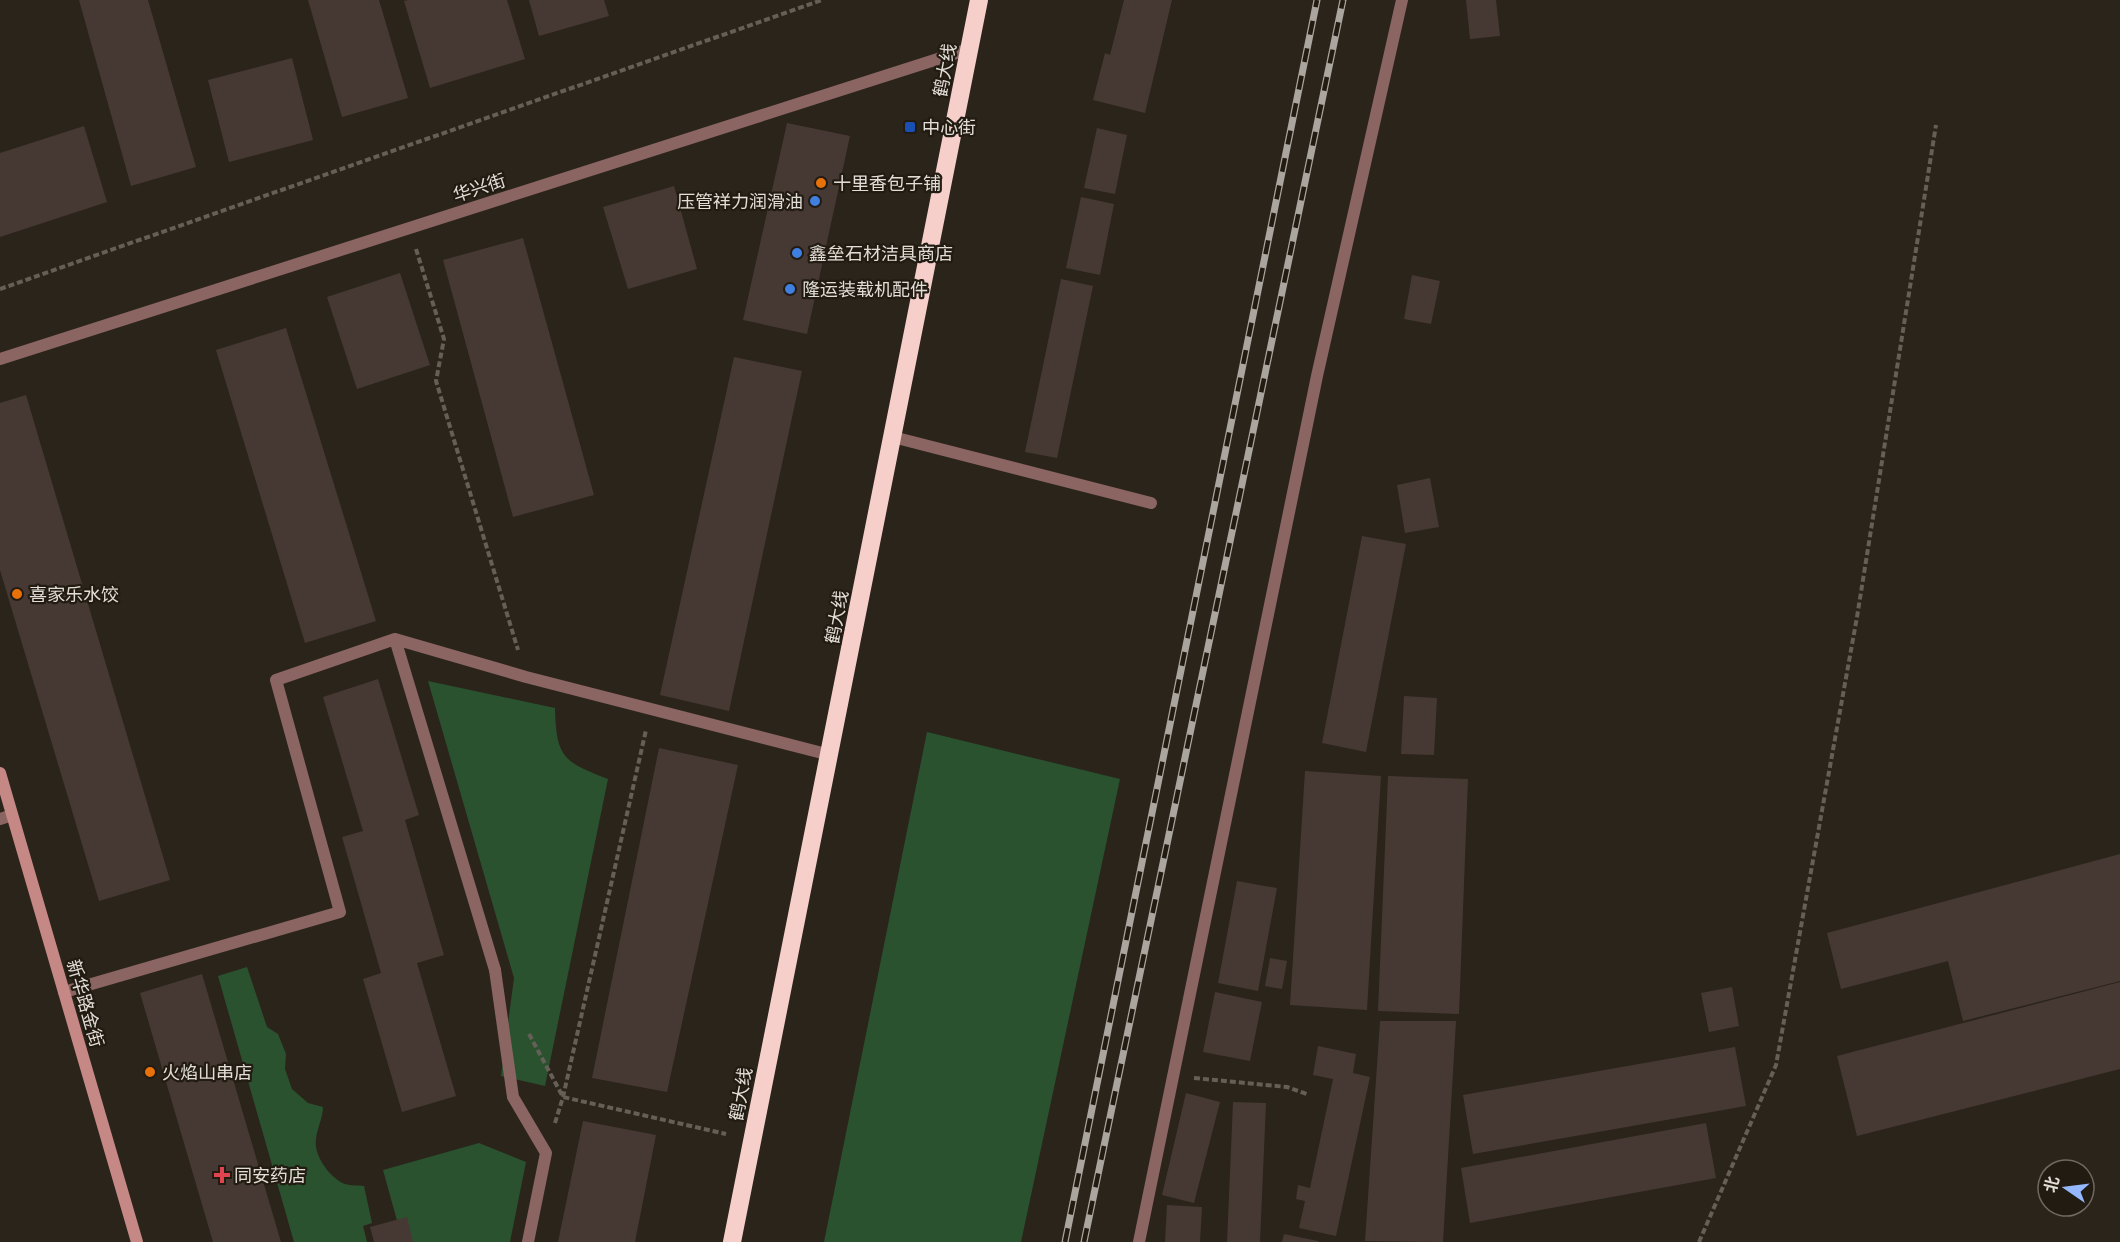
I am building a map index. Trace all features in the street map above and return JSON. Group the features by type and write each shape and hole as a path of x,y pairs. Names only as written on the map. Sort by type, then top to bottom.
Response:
{"highway":[{"name":"鹤大线","path":"732,1242 979,0"}],"street":[{"path":"1139,1242 1317,376 1402,0"},
{"name":"华兴街","path":"0,359 969,49"},
{"path":"893,437 1151,503"},
{"path":"395,639 495,970 513,1097 546,1153 528,1242"},
{"path":"64,992 340,912 276,680 395,639 526,677 830,754"},
{"name":"新华路金街","path":"0,773 6,817 64,992 137,1242"}],"path":[{"path":"0,288 822,0"},
{"path":"1700,1242 1776,1065 1857,616 1936,125"},
{"path":"409,228 444,339 436,381 526,677"},
{"path":"546,1153 563,1097 651,709"},
{"path":"526,1028 563,1097 753,1140"},
{"path":"1173,1076 1287,1087 1307,1094"}],"green space":[{"path":"428,681 555,708 558,738 565,756 581,768 608,779 545,1086 501,1076 514,978"},
{"path":"927,732 1120,779 1021,1242 824,1242"},
{"path":"247,967 267,1027 278,1034 286,1054 285,1069 292,1089 308,1103 323,1107 316,1139 320,1159 339,1181 347,1185 364,1186 372,1223 363,1226 367,1242 294,1242 218,976"},
{"path":"479,1143 526,1162 510,1242 403,1242 383,1170"}],"building":[{"path":"79,0 148,0 196,167 131,186"},
{"path":"308,0 379,0 408,98 342,117"},
{"path":"507,0 525,59 430,88 404,1"},
{"path":"529,0 604,0 609,16 539,36"},
{"path":"1124,0 1172,0 1145,113 1093,100 1105,53 1110,55"},
{"path":"1466,0 1496,0 1500,36 1470,39"},
{"path":"292,58 313,140 229,162 208,80"},
{"path":"787,123 850,136 807,334 743,320"},
{"path":"84,126 107,202 0,237 0,153"},
{"path":"1097,128 1127,135 1115,194 1084,188"},
{"path":"674,186 697,269 628,289 603,207"},
{"path":"1081,197 1114,204 1100,275 1066,268"},
{"path":"523,238 594,495 513,517 443,260"},
{"path":"400,273 430,365 357,389 327,297"},
{"path":"1412,275 1440,281 1431,324 1404,319"},
{"path":"1061,279 1093,286 1057,458 1025,452"},
{"path":"286,328 376,621 305,643 216,350"},
{"path":"734,357 802,371 729,711 660,695"},
{"path":"26,395 170,880 99,901 0,570 0,403"},
{"path":"1430,478 1439,527 1405,533 1397,485"},
{"path":"1362,536 1406,544 1366,752 1322,743"},
{"path":"378,679 419,815 405,820 444,955 417,963 456,1096 402,1112 363,979 381,973 342,837 363,831 323,697"},
{"path":"1404,696 1437,698 1434,755 1401,754"},
{"path":"659,748 738,765 667,1092 592,1078"},
{"path":"1305,771 1381,776 1367,1010 1290,1005"},
{"path":"1388,776 1468,779 1459,1014 1378,1011"},
{"path":"2120,854 2120,981 1963,1021 1948,961 1841,989 1827,933"},
{"path":"1237,881 1277,888 1258,991 1218,983"},
{"path":"1270,958 1287,961 1282,989 1265,986"},
{"path":"202,974 281,1242 213,1242 140,993"},
{"path":"2120,982 2120,1069 1857,1136 1837,1056"},
{"path":"1732,987 1739,1026 1709,1032 1701,993"},
{"path":"1215,992 1262,1002 1250,1061 1203,1052"},
{"path":"1380,1021 1456,1021 1443,1242 1365,1241"},
{"path":"1318,1046 1356,1054 1353,1073 1370,1077 1336,1236 1299,1228 1305,1201 1296,1199 1298,1185 1310,1188 1333,1079 1313,1075"},
{"path":"1735,1047 1746,1106 1473,1154 1463,1095"},
{"path":"1186,1093 1220,1102 1194,1203 1162,1195"},
{"path":"1233,1102 1266,1103 1260,1242 1227,1242"},
{"path":"583,1121 656,1135 635,1242 558,1242"},
{"path":"1706,1123 1716,1178 1470,1223 1461,1168"},
{"path":"1167,1205 1202,1207 1200,1242 1165,1242"},
{"path":"407,1217 413,1242 374,1242 370,1227"},
{"path":"1284,1234 1318,1241 1318,1242 1282,1242"}],"railway":[{"path":"1065,1242 1317,0"},
{"path":"1084,1242 1343,0"}],"place":[{"name":"中心街","path":"910,127"},
{"name":"十里香包子铺","path":"821,183"},
{"name":"压管祥力润滑油","path":"815,201"},
{"name":"鑫垒石材洁具商店","path":"797,253"},
{"name":"隆运装载机配件","path":"790,289"},
{"name":"喜家乐水饺","path":"17,594"},
{"name":"火焰山串店","path":"150,1072"},
{"name":"同安药店","path":"222,1175"}]}
